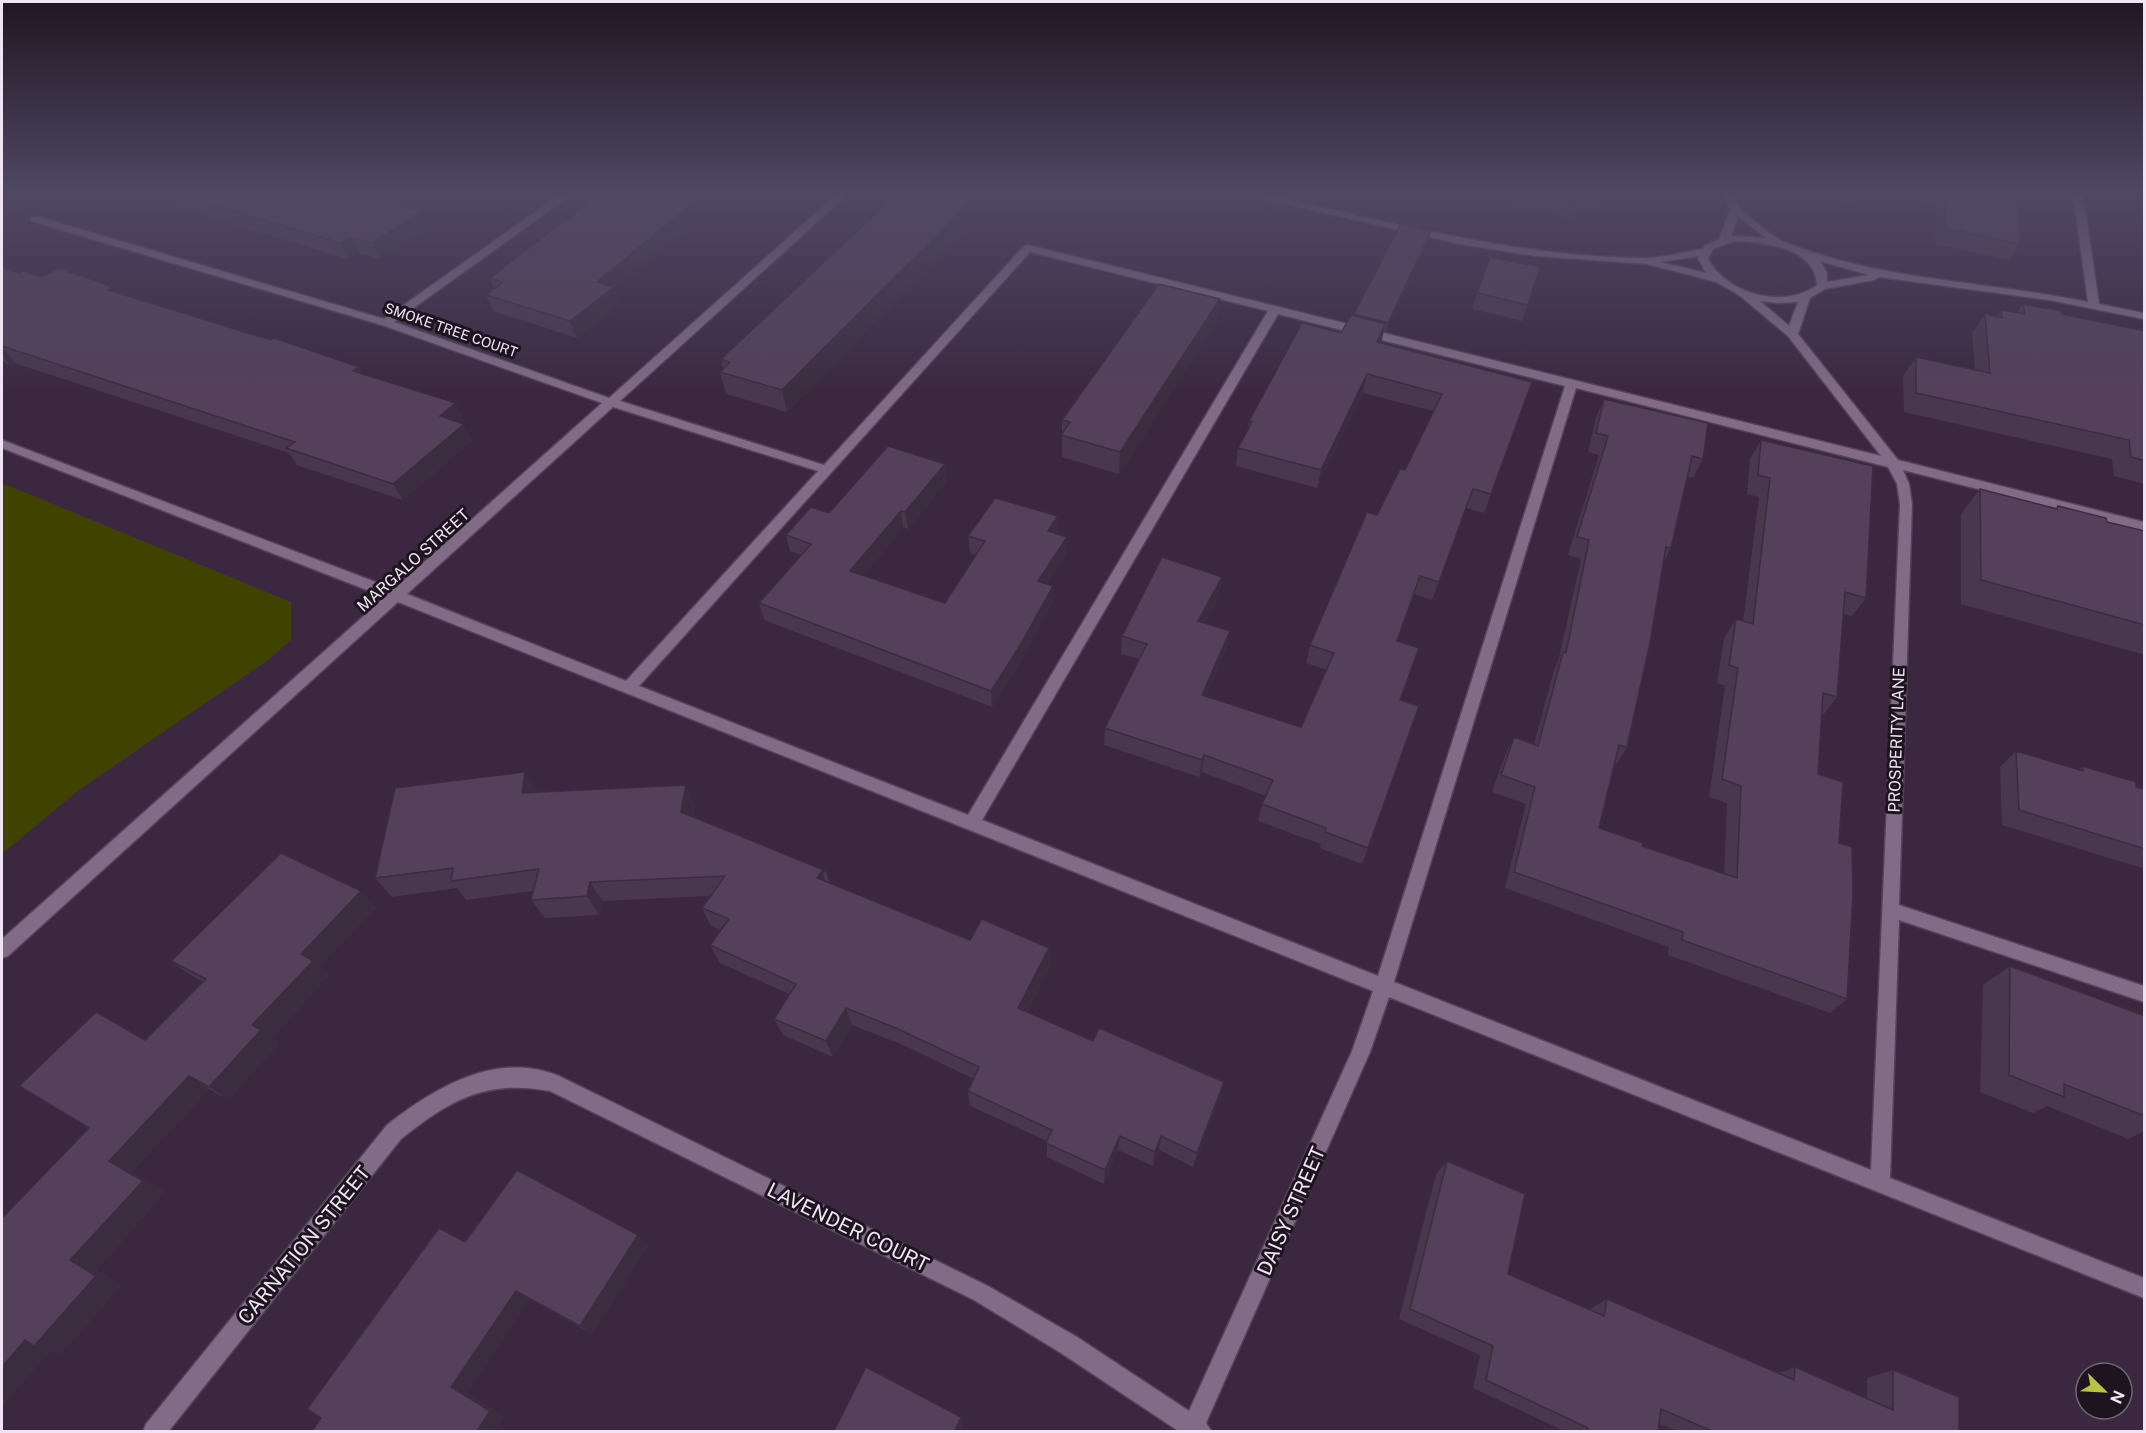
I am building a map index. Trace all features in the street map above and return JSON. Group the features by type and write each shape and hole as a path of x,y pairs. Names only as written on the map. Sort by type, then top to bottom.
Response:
{"street":[{"name":"SMOKE TREE COURT","path":"173,260 386,323 613,403 827,470"},
{"path":"386,323 476,260"},
{"name":"MARGALO STREET","path":"2,950 771,260"},
{"path":"628,688 1017,260"},
{"path":"1076,260 2145,525"},
{"path":"1620,260 1653,260"},
{"path":"1705,260 1705,266 1719,280"},
{"path":"1810,260 1821,270 1822,286"},
{"path":"1823,260 1882,275 1998,289 2145,316"},
{"path":"2087,260 2094,306"},
{"path":"1646,261 1719,280 1742,292 1770,299 1805,297 1822,286 1882,275"},
{"name":"PROSPERITY LANE","path":"1742,292 1792,334 1893,463 1903,484 1906,504 1880,1184"},
{"path":"1792,334 1805,297"},
{"path":"971,824 1275,309"},
{"name":"DAISY STREET","path":"1195,1430 1361,1052 1572,383"},
{"path":"2,444 397,596 2145,1288"},
{"path":"1889,909 2145,994"},
{"name":"LAVENDER COURT","path":"474,1083 515,1077 552,1082 981,1293 1070,1345 1195,1430"},
{"name":"CARNATION STREET","path":"154,1431 394,1132 431,1103 474,1083"}],"shaded area":[{"path":"2,483 291,602 291,640 268,660 79,790 2,854"}],"building":[{"path":"514,260 624,260 597,282 614,287 570,321 486,295 503,282 490,278"},
{"path":"827,260 912,260 782,390 720,372 730,362 721,359"},
{"path":"1382,260 1418,260 1388,323 1354,314"},
{"path":"1489,260 1504,260 1540,267 1528,305 1477,293"},
{"path":"2,268 42,277 59,268 113,287 108,290 271,340 274,338 359,367 353,371 456,403 440,416 464,424 393,484 286,448 295,442 2,346"},
{"path":"1159,284 1220,299 1120,452 1061,435 1070,422 1062,420"},
{"path":"2023,304 2145,331 2145,461 2131,457 2129,440 1916,393 1916,357 1990,373 1985,314 2002,318 2001,310 2025,314"},
{"path":"1351,315 1385,324 1377,342 1532,382 1491,494 1473,489 1439,582 1420,576 1397,641 1419,648 1400,700 1419,706 1368,848 1325,832 1326,828 1262,804 1273,780 1204,755 1202,760 1105,728 1147,644 1122,636 1162,557 1222,577 1198,621 1230,631 1202,695 1301,727 1334,653 1310,645 1367,512 1377,515 1400,469 1405,470 1442,394 1367,374 1321,470 1238,448 1252,422 1249,421 1302,323 1341,333"},
{"path":"1604,399 1708,423 1703,459 1692,456 1671,548 1666,547 1650,643 1627,747 1619,745 1599,828 1643,843 1642,846 1737,878 1741,786 1722,779 1738,668 1729,665 1736,619 1753,624 1770,478 1758,475 1761,440 1873,466 1866,598 1845,592 1837,697 1823,693 1818,774 1843,782 1839,843 1852,847 1853,894 1847,999 1682,940 1683,932 1514,872 1535,787 1501,775 1514,737 1538,746 1563,652 1566,653 1589,540 1577,537 1608,436 1596,433"},
{"path":"888,446 945,464 905,512 901,511 850,571 945,603 985,541 968,536 995,498 1058,516 1048,531 1067,537 1038,581 1053,586 991,691 759,603 811,544 786,535 811,507 829,513"},
{"path":"1980,489 2057,509 2058,506 2106,518 2107,522 2145,531 2145,625 1981,580"},
{"path":"2016,751 2083,771 2082,766 2136,782 2136,787 2145,789 2145,849 2019,810"},
{"path":"525,772 522,793 686,785 681,812 826,871 822,871 817,878 970,940 982,919 1049,948 1018,1008 1093,1041 1099,1028 1224,1082 1197,1153 1161,1136 1155,1152 1120,1136 1105,1170 1046,1143 1052,1130 968,1091 979,1067 898,1029 846,1008 826,1041 774,1019 796,984 710,945 729,919 702,908 725,876 590,882 587,896 531,900 539,869 451,881 453,868 375,878 395,788"},
{"path":"281,853 361,891 301,954 313,961 252,1025 261,1030 209,1087 189,1076 109,1161 143,1181 70,1260 96,1276 34,1346 25,1340 2,1367 2,1218 89,1128 19,1086 96,1012 145,1040 206,979 171,961"},
{"path":"2010,966 2145,1016 2145,1116 2064,1084 2064,1097 2009,1075"},
{"path":"1447,1161 1525,1194 1508,1274 1604,1316 1607,1299 1794,1380 1795,1367 1893,1410 1893,1370 1959,1397 1959,1431 1712,1431 1661,1409 1658,1431 1587,1431 1588,1428 1486,1380 1493,1346 1410,1309"},
{"path":"517,1170 638,1235 580,1326 516,1291 451,1387 490,1411 477,1431 312,1431 321,1418 307,1409 439,1228 465,1242"},
{"path":"866,1367 961,1417 955,1431 834,1431"}]}
